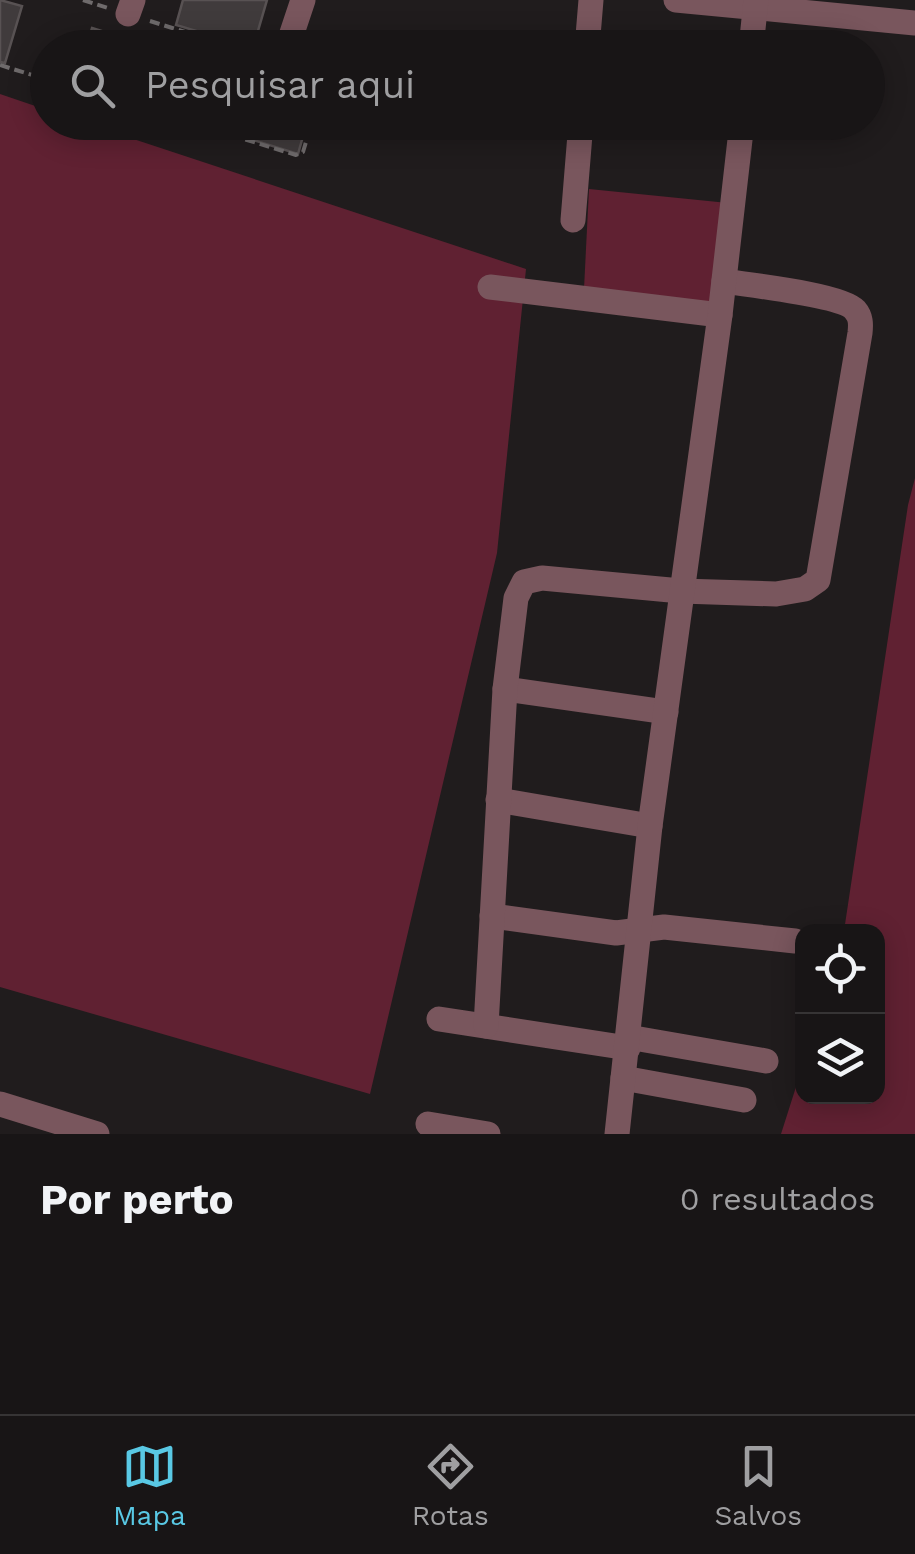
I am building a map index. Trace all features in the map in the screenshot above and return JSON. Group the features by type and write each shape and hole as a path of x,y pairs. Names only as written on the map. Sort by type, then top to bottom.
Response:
{"street":[{"path":"293,30 303,0"},
{"path":"588,30 591,0"},
{"path":"676,0 756,4 915,23"},
{"path":"752,30 756,4"},
{"path":"574,220 580,140"},
{"path":"617,1134 630,1080 638,930 650,826 740,140"},
{"path":"486,1026 506,689 516,598 524,582 542,578 681,591 794,592 805,590 818,580 861,324 853,308 834,299 724,281"},
{"path":"490,287 720,315"},
{"path":"506,689 666,712"},
{"path":"498,800 650,826"},
{"path":"492,916 616,933 664,926 795,941"},
{"path":"438,1019 766,1061"},
{"path":"630,1080 744,1100"},
{"path":"0,1104 96,1134"},
{"path":"428,1124 488,1134"}],"path":[{"path":"83,0 130,7 189,30"},
{"path":"0,66 30,75"},
{"path":"247,140 296,155 303,152 307,140"}],"shaded area":[{"path":"0,94 30,104 30,140 136,140 526,269 497,553 370,1094 0,987"},
{"path":"589,189 728,203 714,309 584,289"},
{"path":"915,478 915,1134 781,1134 795,1090 795,1104 885,1104 885,924 845,924"}],"building":[{"path":"0,0 22,6 5,63 0,62"},
{"path":"183,0 267,0 258,30 193,30 176,25"},
{"path":"253,140 302,140 298,154"}]}
